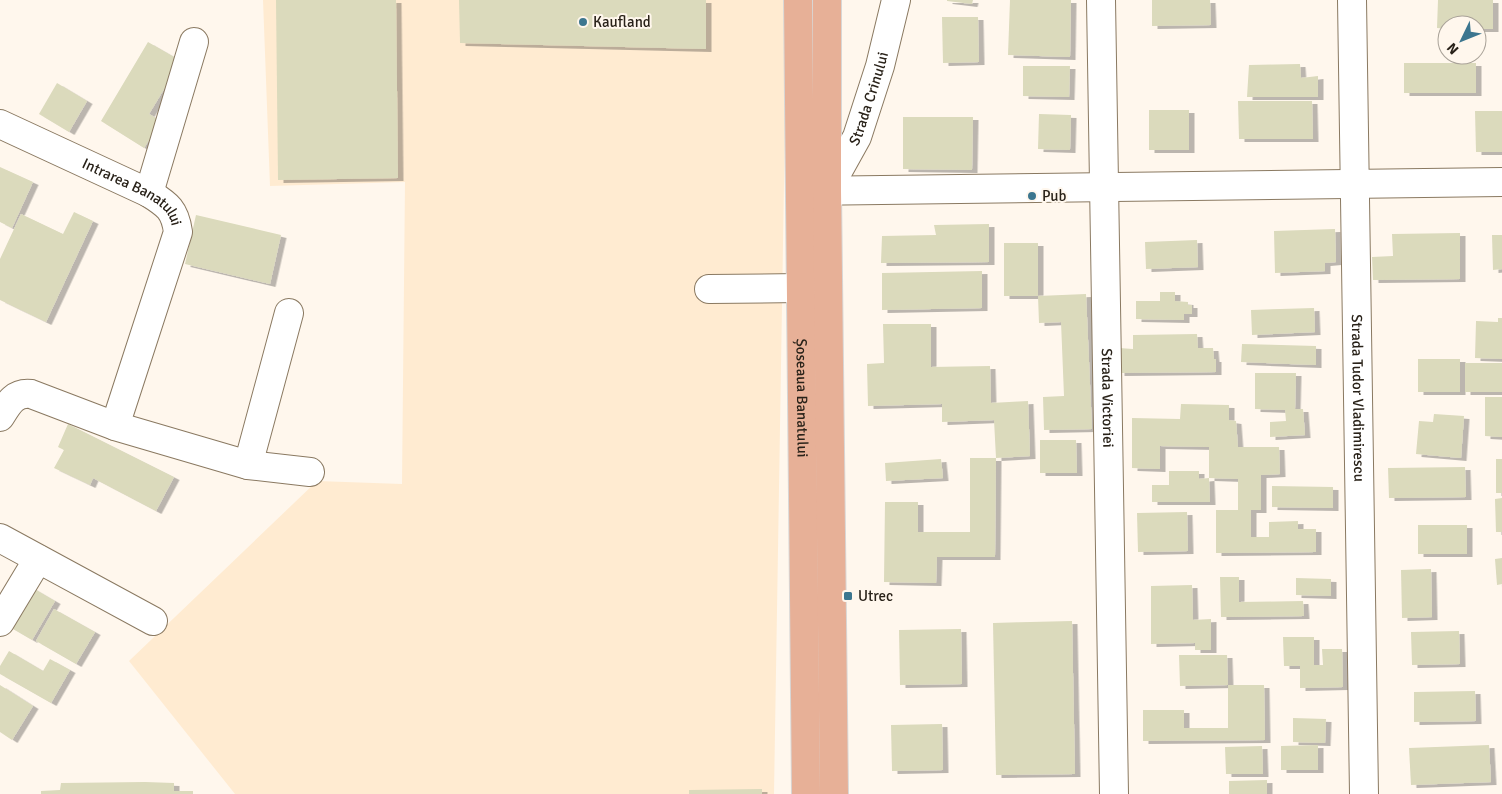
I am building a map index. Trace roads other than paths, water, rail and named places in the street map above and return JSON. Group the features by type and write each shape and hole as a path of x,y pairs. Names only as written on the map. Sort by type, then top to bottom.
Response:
{"main road":[{"name":"Șoseaua Banatului","path":"798,0 798,191 806,794"},
{"name":"Șoseaua Banatului","path":"827,0 827,191 834,794"}],"street":[{"name":"Strada Crinului","path":"827,191 857,137 880,66 896,0"},
{"name":"Strada Victoriei","path":"1101,0 1114,794"},
{"name":"Strada Tudor Vladimirescu","path":"1352,0 1364,794"},
{"path":"150,194 194,42"},
{"name":"Intrarea Banatului","path":"0,124 150,194 167,205 174,213 178,232 115,426"},
{"path":"798,191 1502,182"},
{"path":"709,288 800,288"},
{"path":"248,465 289,313"},
{"path":"0,417 9,402 18,394 25,393 115,426 248,465 310,472"},
{"path":"0,538 153,621"},
{"path":"0,622 38,559"}],"place":[{"name":"Kaufland","path":"583,22"},
{"name":"Pub","path":"1032,196"},
{"name":"Utrec","path":"848,596"}]}
